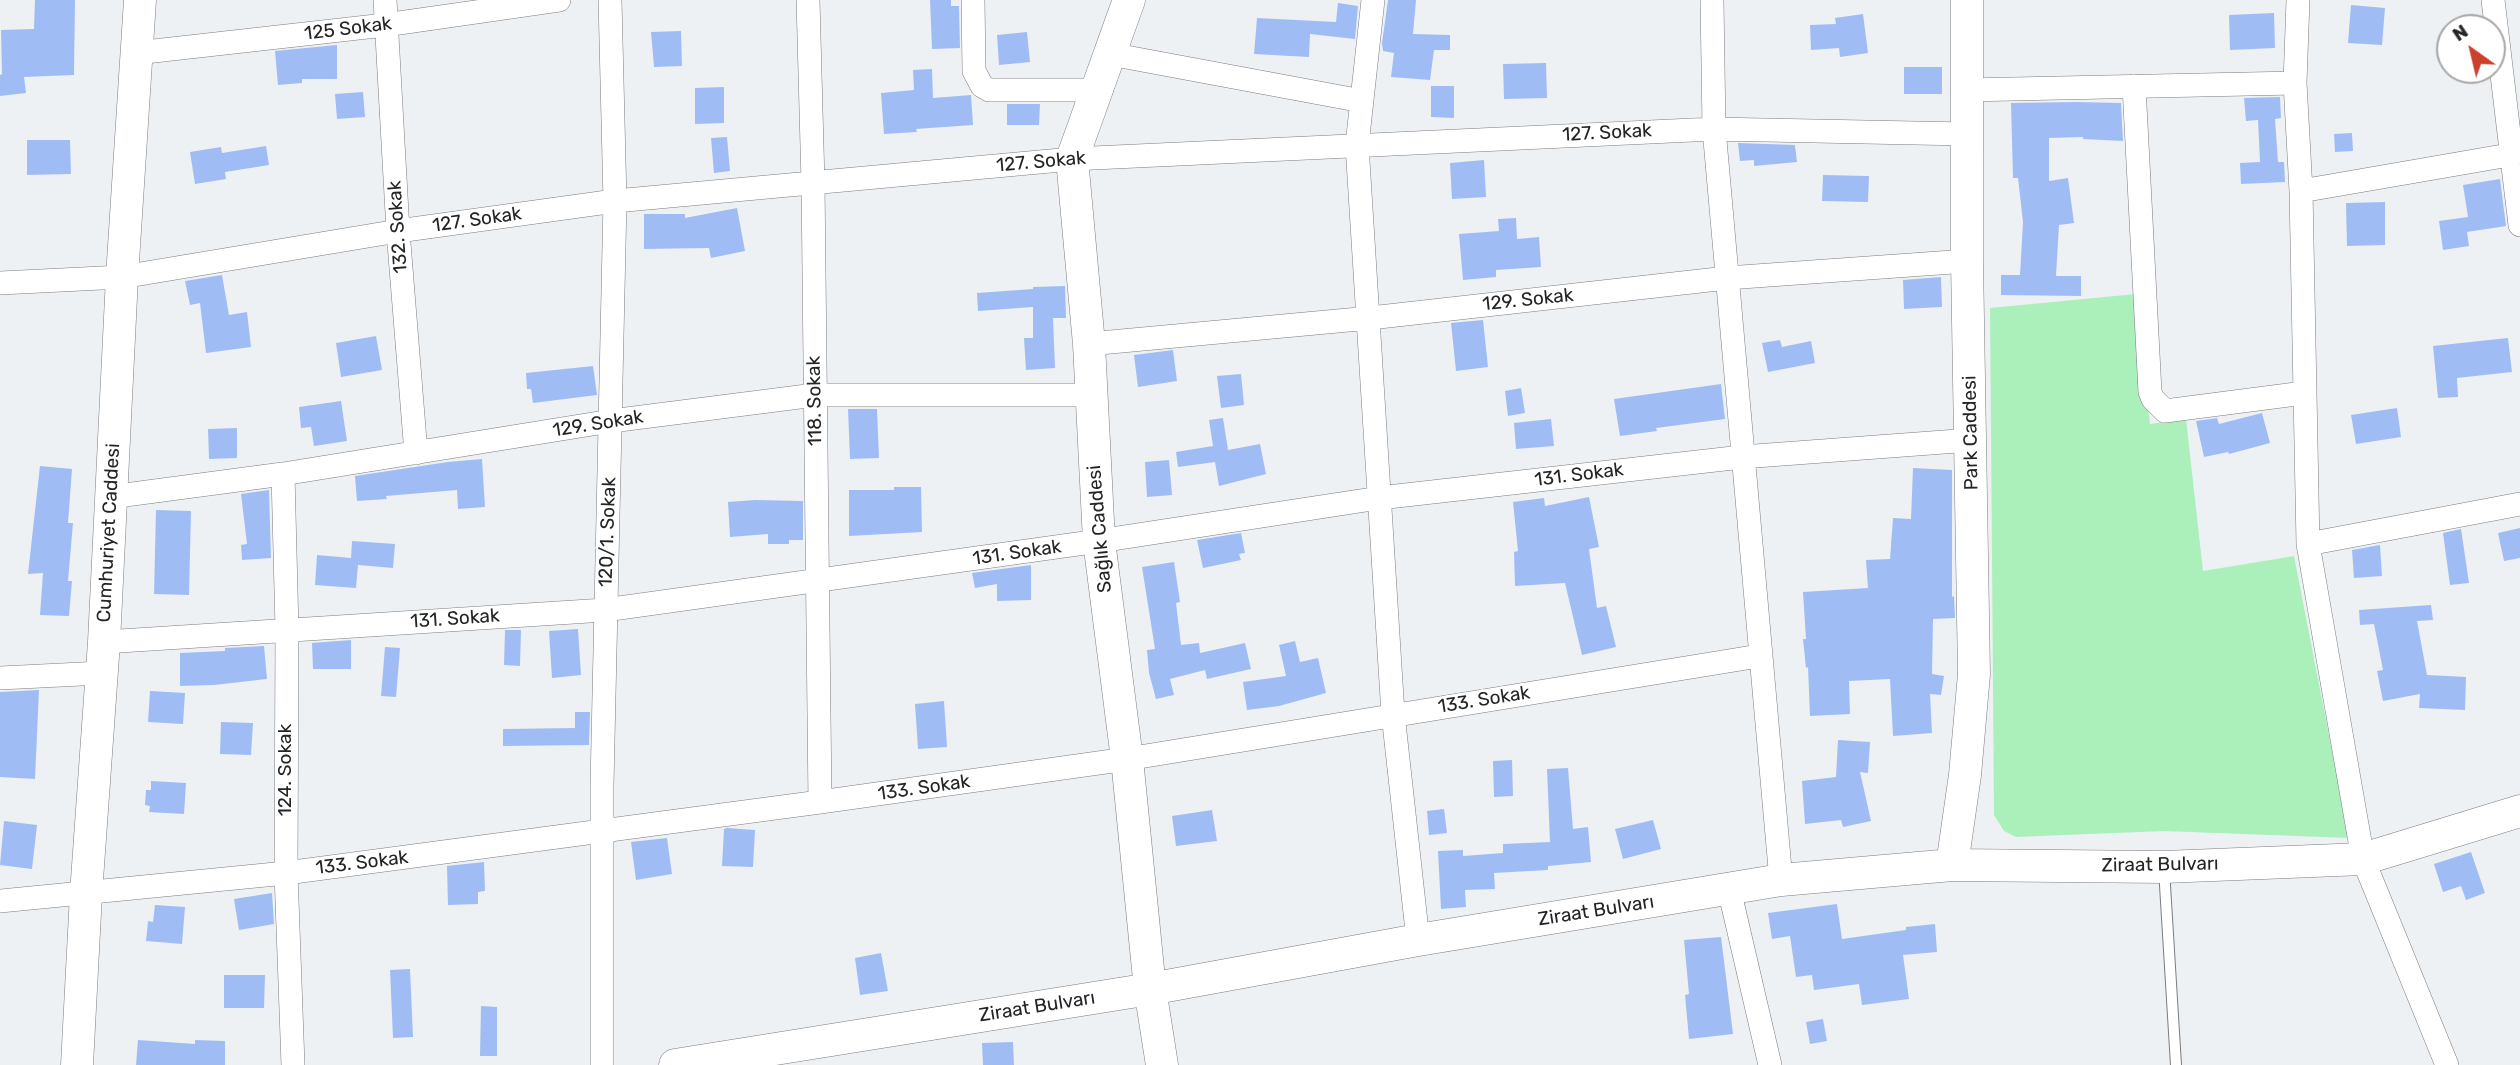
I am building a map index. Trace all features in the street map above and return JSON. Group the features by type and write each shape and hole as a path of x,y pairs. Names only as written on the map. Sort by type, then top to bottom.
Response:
{"street":[{"name":"Cumhuriyet Caddesi","path":"77,1065 140,0"},
{"name":"132. Sokak","path":"385,0 398,231 416,453"},
{"name":"125 Sokak","path":"136,53 385,25 559,0"},
{"name":"120/1. Sokak","path":"602,1065 601,832 615,201 610,0"},
{"name":"118. Sokak","path":"808,0 813,183 820,802"},
{"path":"973,0 974,71 976,80 982,86 989,90 1097,90"},
{"name":"Sağlık Caddesi","path":"1129,0 1072,159 1089,344 1099,541 1127,759 1150,989 1162,1065"},
{"path":"1373,0 1357,145 1393,714 1418,940"},
{"path":"1712,0 1714,128 1781,880"},
{"name":"Park Caddesi","path":"1952,864 1965,775 1975,674 1966,134 1967,0"},
{"path":"2298,0 2295,83 2301,191 2308,544 2362,859 2447,1065"},
{"path":"2493,0 2516,154 2520,225"},
{"path":"1110,54 1362,101"},
{"path":"1966,90 2295,83"},
{"path":"2134,86 2150,392 2153,399 2165,411 2305,393"},
{"name":"127. Sokak","path":"0,283 122,277 398,231 615,201 1072,159 1714,128 1966,134"},
{"path":"2301,191 2516,154"},
{"name":"129. Sokak","path":"1089,344 1370,318 1727,278 1968,261"},
{"name":"129. Sokak","path":"110,497 283,474 611,421 815,395 1091,395"},
{"name":"131. Sokak","path":"104,642 605,610 1099,541 1379,498 1742,457 1971,440"},
{"name":"124. Sokak","path":"283,474 287,630 286,873 293,1065"},
{"path":"2308,544 2520,505"},
{"name":"133. Sokak","path":"0,901 286,873 820,802 1127,759 1759,656"},
{"path":"0,678 102,673"},
{"name":"Ziraat Bulvarı","path":"675,1065 1150,989 1418,940 1781,880 1952,864 2164,867 2362,859 2520,811"},
{"path":"1729,889 1770,1065"}],"lane":[{"path":"2164,867 2176,1065"}],"green space":[{"path":"2136,294 2150,424 2186,419 2203,571 2294,556 2349,838 2164,831 2016,837 2004,831 1994,815 1990,308"}],"building":[{"path":"35,0 75,0 74,75 24,77 26,93 0,96 1,30 34,29"},
{"path":"930,0 951,0 951,6 959,6 960,48 932,49"},
{"path":"1388,0 1416,0 1413,34 1450,35 1450,50 1434,50 1430,80 1391,77 1394,53 1383,51 1382,43"},
{"path":"1338,3 1358,6 1355,39 1310,34 1309,57 1254,54 1257,18 1336,22"},
{"path":"2351,5 2385,8 2382,45 2348,43"},
{"path":"2274,13 2275,48 2230,50 2229,15"},
{"path":"1863,14 1868,53 1840,57 1839,48 1811,50 1810,25 1836,24 1835,18"},
{"path":"681,31 682,66 654,67 651,32"},
{"path":"1027,32 1030,62 999,65 997,35"},
{"path":"337,45 337,79 302,79 302,83 278,85 275,51"},
{"path":"1546,63 1547,98 1504,99 1503,64"},
{"path":"1904,67 1942,67 1942,94 1904,94"},
{"path":"932,69 933,98 971,95 973,125 884,134 881,93 914,90 913,70"},
{"path":"1431,86 1454,86 1454,118 1431,117"},
{"path":"724,87 724,123 695,124 695,88"},
{"path":"363,92 365,117 337,119 335,94"},
{"path":"2280,97 2281,118 2275,119 2278,162 2284,162 2285,182 2241,184 2240,163 2260,162 2258,120 2246,121 2244,98"},
{"path":"2011,103 2121,103 2123,141 2083,137 2049,138 2049,181 2068,178 2074,223 2059,225 2056,276 2081,276 2081,296 2001,295 2001,275 2020,275 2023,222 2018,178 2013,178"},
{"path":"1007,104 1040,104 1039,125 1007,125"},
{"path":"2352,133 2353,151 2335,152 2334,134"},
{"path":"727,137 730,171 714,173 711,138"},
{"path":"27,140 70,140 71,174 27,175"},
{"path":"1738,143 1795,145 1797,162 1754,166 1754,160 1740,161"},
{"path":"266,146 269,165 225,172 226,179 195,184 190,152 221,147 222,153"},
{"path":"1484,160 1486,197 1452,199 1450,163"},
{"path":"1823,175 1869,176 1868,202 1822,201"},
{"path":"2500,179 2506,226 2467,232 2469,246 2443,250 2439,221 2468,217 2463,185"},
{"path":"2385,202 2385,245 2347,246 2346,203"},
{"path":"737,208 745,251 711,258 709,248 644,249 644,214 685,214 685,218"},
{"path":"1516,218 1517,239 1539,237 1541,267 1496,270 1496,277 1463,280 1459,234 1499,231 1498,219"},
{"path":"222,275 229,315 247,312 251,347 206,353 200,303 190,305 185,281"},
{"path":"1941,277 1942,307 1904,309 1903,280"},
{"path":"1065,286 1066,318 1053,318 1055,368 1026,370 1024,338 1033,338 1033,307 978,311 977,293"},
{"path":"1483,320 1488,367 1456,371 1451,323"},
{"path":"376,336 382,370 341,377 336,343"},
{"path":"2508,338 2512,372 2457,378 2458,397 2438,398 2433,346"},
{"path":"1780,340 1782,347 1811,341 1815,363 1768,372 1762,343"},
{"path":"1173,350 1177,381 1138,387 1134,355"},
{"path":"593,366 597,395 533,403 531,389 527,389 526,373"},
{"path":"1241,374 1244,405 1221,408 1217,376"},
{"path":"1721,384 1725,419 1656,428 1657,431 1620,436 1614,399"},
{"path":"1521,388 1525,413 1508,416 1505,391"},
{"path":"341,401 347,441 314,446 311,427 301,428 299,407"},
{"path":"2397,408 2401,437 2356,444 2351,415"},
{"path":"848,409 877,409 879,458 850,459"},
{"path":"2262,413 2270,443 2229,454 2228,452 2204,457 2196,421 2217,418 2219,424"},
{"path":"1223,418 1228,450 1260,444 1266,474 1219,486 1215,462 1178,467 1176,452 1213,446 1209,420"},
{"path":"1551,419 1554,446 1516,449 1514,423"},
{"path":"237,428 237,458 209,459 208,429"},
{"path":"482,459 485,507 458,509 457,490 357,501 355,476"},
{"path":"1169,460 1172,495 1147,497 1145,462"},
{"path":"40,466 72,469 68,523 73,523 68,581 72,581 69,616 40,615 43,573 28,574"},
{"path":"1913,468 1952,470 1952,597 1954,596 1955,618 1933,619 1932,674 1944,676 1941,695 1930,694 1932,733 1893,736 1890,679 1849,681 1850,714 1810,716 1808,667 1806,668 1803,639 1806,639 1803,592 1868,588 1866,560 1890,559 1893,518 1911,519"},
{"path":"894,487 921,487 922,532 849,536 849,490 894,490"},
{"path":"269,490 271,558 242,560 241,545 247,544 241,494"},
{"path":"1589,497 1599,547 1589,549 1597,608 1606,606 1616,647 1582,655 1565,583 1515,586 1514,552 1518,551 1513,502 1544,498 1545,506"},
{"path":"803,501 803,540 789,540 789,544 768,544 768,534 730,537 728,502"},
{"path":"156,510 191,511 189,595 154,594"},
{"path":"2520,528 2520,558 2504,561 2498,533"},
{"path":"2461,529 2469,583 2450,585 2443,533"},
{"path":"1241,533 1245,553 1239,554 1241,560 1203,568 1197,540"},
{"path":"352,541 395,544 393,568 358,565 356,588 315,585 317,555 351,558"},
{"path":"2380,545 2382,576 2354,578 2352,550"},
{"path":"1174,562 1180,602 1176,603 1181,645 1199,643 1200,653 1245,643 1251,669 1207,679 1205,670 1170,679 1174,695 1156,699 1149,673 1147,650 1155,649 1142,567"},
{"path":"1031,565 1031,600 997,601 997,584 975,588 972,573"},
{"path":"2431,605 2433,620 2417,621 2427,675 2466,677 2465,710 2419,708 2420,694 2383,701 2377,671 2383,670 2374,624 2360,625 2359,610"},
{"path":"578,629 581,675 552,678 549,631"},
{"path":"505,630 521,630 520,666 504,665"},
{"path":"351,640 351,669 313,669 312,643"},
{"path":"1295,641 1300,662 1318,658 1326,693 1279,706 1247,710 1243,682 1286,676 1279,645"},
{"path":"264,646 267,679 180,686 180,653"},
{"path":"385,647 400,648 396,697 381,696"},
{"path":"39,690 35,779 0,777 0,692"},
{"path":"150,691 185,693 183,724 148,722"},
{"path":"944,701 947,747 918,749 915,704"},
{"path":"575,712 590,712 589,745 503,746 503,729 575,728"},
{"path":"221,722 253,723 251,755 220,754"},
{"path":"1838,740 1870,742 1868,773 1860,772 1871,821 1843,827 1841,820 1805,824 1802,781 1836,777"},
{"path":"1512,760 1513,796 1494,797 1493,761"},
{"path":"1568,768 1573,829 1588,827 1591,862 1548,866 1548,870 1494,873 1495,889 1465,890 1466,907 1441,909 1438,851 1463,850 1463,856 1503,853 1503,844 1550,842 1547,769"},
{"path":"151,781 186,783 184,814 149,812 150,806 145,805 146,790 151,790"},
{"path":"1444,809 1447,833 1429,835 1427,811"},
{"path":"1212,810 1217,841 1176,846 1172,816"},
{"path":"1653,820 1661,849 1623,859 1615,829"},
{"path":"4,821 37,825 32,869 0,865"},
{"path":"724,829 755,830 753,867 722,866"},
{"path":"667,838 672,874 636,880 631,842"},
{"path":"2471,852 2485,893 2466,900 2461,886 2443,892 2434,864"},
{"path":"484,862 485,891 478,892 478,904 448,905 447,866"},
{"path":"272,893 274,924 239,930 234,899"},
{"path":"1837,904 1842,939 1935,924 1937,952 1903,955 1909,999 1862,1005 1859,984 1814,990 1812,975 1796,977 1790,936 1772,939 1768,913"},
{"path":"155,905 185,907 182,944 146,941 148,921 153,922"},
{"path":"1721,937 1733,1034 1689,1039 1685,995 1689,994 1684,940"},
{"path":"881,953 888,991 860,995 855,958"},
{"path":"410,969 413,1037 393,1038 390,970"},
{"path":"224,975 265,975 264,1008 224,1008"},
{"path":"481,1006 497,1007 497,1056 480,1056"},
{"path":"1823,1019 1827,1041 1810,1044 1806,1022"},
{"path":"138,1040 195,1044 195,1040 225,1041 225,1065 136,1065"},
{"path":"1013,1042 1014,1065 983,1065 982,1043"}]}
